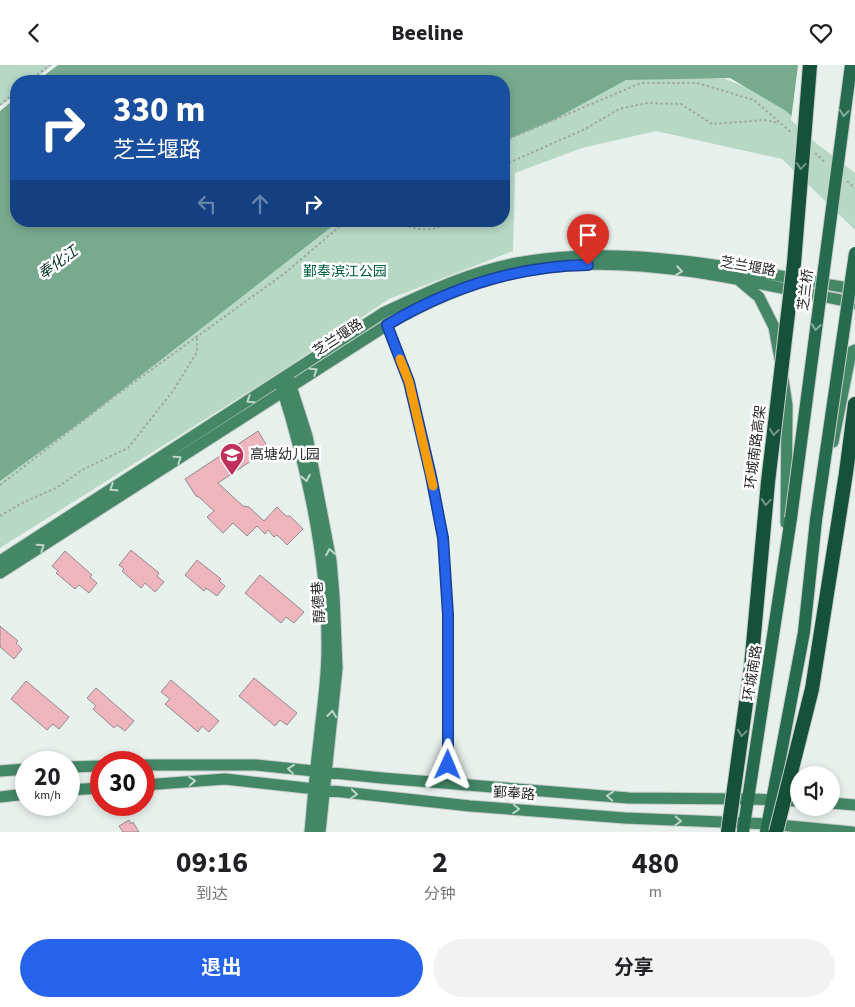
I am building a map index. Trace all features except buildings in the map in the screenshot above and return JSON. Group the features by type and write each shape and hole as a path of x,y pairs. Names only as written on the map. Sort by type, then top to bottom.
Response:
{"highway":[{"name":"环城南路高架","path":"728,832 751,667 768,482 794,263 810,65"},
{"path":"770,829 812,689 855,404"}],"main road":[{"name":"芝兰桥","path":"791,519 850,65"},
{"path":"770,829 772,799 804,632 816,520 855,253"},
{"name":"环城南路","path":"744,828 791,519"}],"street":[{"name":"芝兰堰路","path":"0,573 285,383 383,313 444,284 516,263 563,256 607,255 665,259 855,289"},
{"name":"芝兰堰路","path":"0,561 285,383 417,307 494,277 569,265 644,266 740,281 855,303"},
{"path":"740,281 759,297 774,327 784,385 787,405 785,561"},
{"path":"383,313 409,382 443,538 448,615 448,784"},
{"path":"816,520 851,352 855,350"},
{"name":"醇德巷","path":"285,383 301,452 318,542 322,577 327,650 319,790 320,832"},
{"name":"鄞奉路","path":"155,765 256,765 448,784 629,798 790,800"},
{"path":"0,771 15,770"},
{"name":"鄞奉路","path":"155,784 225,779 470,806 744,828 852,832"},
{"name":"醇德巷","path":"310,832 319,790"},
{"path":"0,797 15,795"},
{"path":"840,804 855,805"}],"path":[{"path":"38,75 50,65"},
{"path":"510,138 641,83 697,83 754,100 796,137"},
{"path":"0,105 10,97"},
{"path":"510,162 585,129 619,109 647,103 681,104 712,124 764,120 781,124"},
{"path":"811,149 826,162"},
{"path":"848,181 855,188"},
{"path":"0,485 115,396 285,273 339,227"},
{"path":"412,227 424,230 443,227"},
{"path":"0,516 24,502 56,488 84,469 128,448 173,391 197,352 197,337"}],"green space":[{"path":"0,65 53,65 40,75 10,75 10,98 0,106"},
{"name":"鄞奉滨江公园","path":"659,74 725,79 781,101 855,167 855,230 782,159 656,131 582,148 515,173 513,251 389,299 277,374 0,548 0,477 326,227 510,227 510,125 600,85"}],"water":[{"path":"58,65 855,65 818,141 786,111 730,78 626,80 553,120 510,138 510,75 45,75"},
{"name":"奉化江","path":"10,103 10,227 331,227 85,419 0,481 0,111"}],"pier":[{"path":"798,65 855,65 855,173 816,143 791,120"}],"slow traffic":[{"path":"400,359 409,382 433,486"}],"place":[{"name":"高塘幼儿园","path":"232,476"}],"route":[{"path":"448,765 448,615 443,538 409,382 387,325 437,297 494,277 569,265 588,265"}]}
